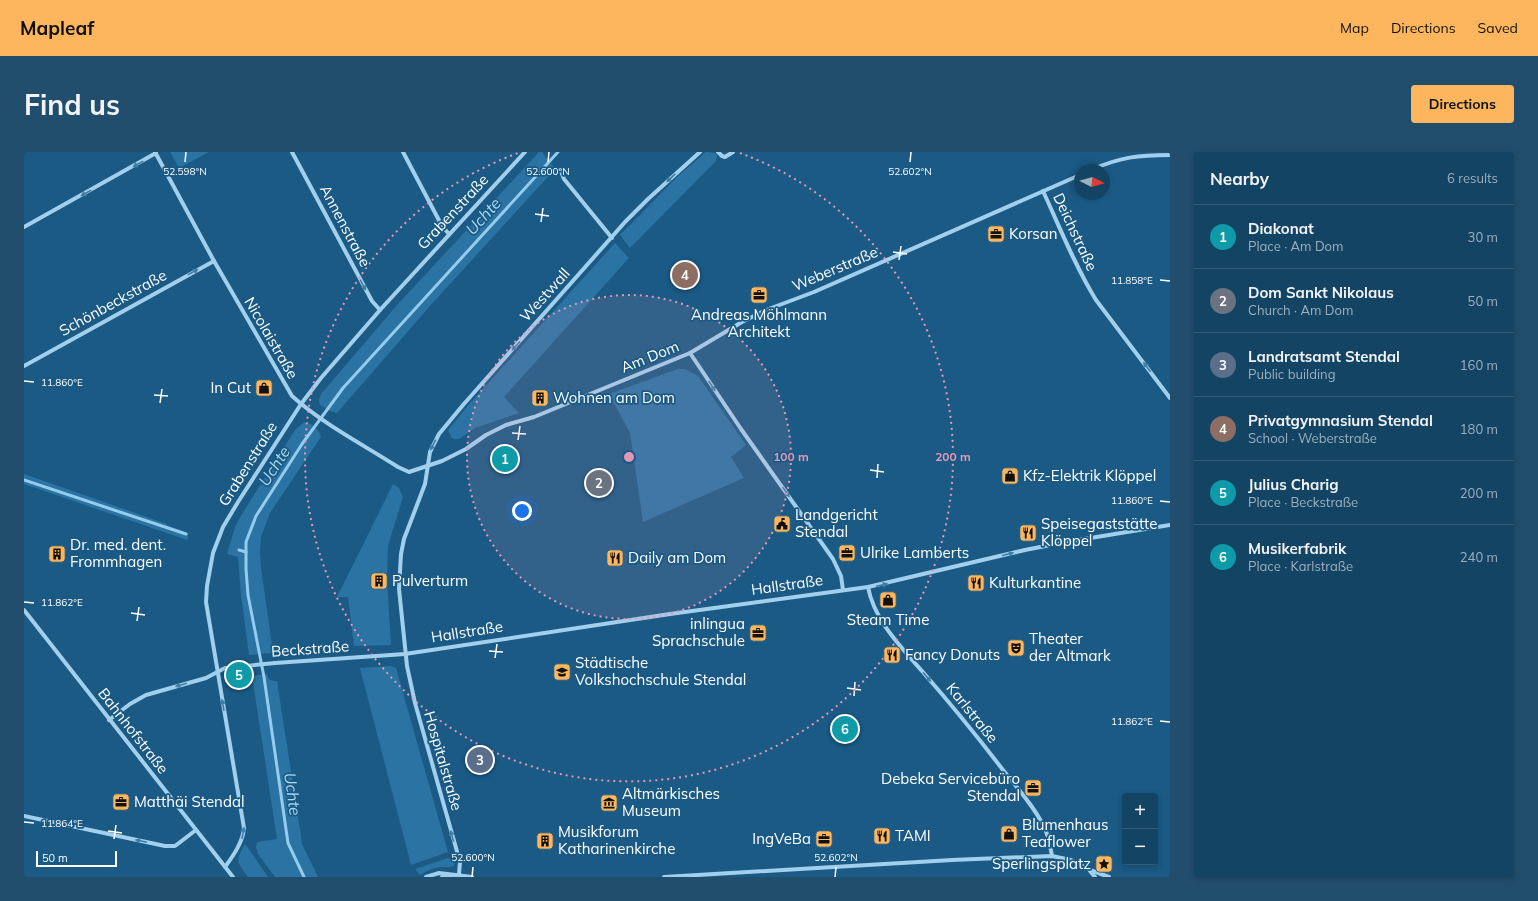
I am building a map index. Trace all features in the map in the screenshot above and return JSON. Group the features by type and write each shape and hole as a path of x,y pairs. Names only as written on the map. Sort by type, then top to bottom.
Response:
{"street":[{"name":"Annenstraße","path":"292,152 372,301 380,310"},
{"path":"402,152 442,226 449,234"},
{"name":"Grabenstraße","path":"225,867 243,837 244,828 206,602 209,573 213,553 218,539 230,515 301,404 331,366 380,310 525,152"},
{"name":"Westwall","path":"405,654 399,589 401,554 409,523 424,484 430,452 439,434 463,405 648,199 700,152"},
{"path":"718,152 726,157 733,152"},
{"path":"24,227 156,153"},
{"name":"Nicolaistraße","path":"156,153 214,261 287,390 310,411 405,471 409,472 427,467"},
{"path":"1106,164 1121,158 1170,155"},
{"path":"560,169 564,179 612,238"},
{"name":"Weberstraße","path":"690,353 742,322 766,310 814,292 1074,178"},
{"name":"Deichstraße","path":"1043,191 1079,270 1096,300 1170,398"},
{"name":"Schönbeckstraße","path":"24,366 214,261"},
{"name":"Am Dom","path":"427,467 466,449 486,435 506,425 534,417 690,353 741,429 833,560 841,576 843,590"},
{"name":"Hallstraße","path":"405,654 596,624 868,587 1032,549 1170,525"},
{"name":"Karlstraße","path":"868,587 870,596 887,629 953,707 1030,804 1044,826 1049,840 1052,856"},
{"name":"Bahnhofstraße","path":"24,610 233,877"},
{"name":"Beckstraße","path":"109,720 130,704 146,695 206,678 225,668 405,654"},
{"name":"Hospitalstraße","path":"405,654 415,703 460,862 459,874"},
{"path":"24,816 165,846 174,846 196,830"},
{"path":"664,877 952,860 1052,856 1071,860 1090,870 1109,877"},
{"path":"1090,870 1095,877"},
{"path":"426,877 439,873 459,874 472,877"},
{"path":"442,877 459,874"}],"shaded area":[{"path":"170,152 209,152 179,168"},
{"path":"539,152 542,152 555,169 430,306 337,413 320,405 319,400 321,394 397,305"},
{"path":"706,152 715,153 717,156 716,161 630,248 620,235 677,177"},
{"path":"615,243 629,258 504,397 519,413 475,428 459,439 454,439 451,437 448,430 471,402"},
{"path":"678,369 685,369 698,376 746,445 731,457 744,478 643,522 630,433 609,394"},
{"path":"304,422 315,427 319,431 321,437 270,513 261,537 261,568 273,652 249,655 241,595 238,557 227,554 235,527 242,514 295,430"},
{"path":"24,474 167,524 188,533 188,538 187,540 24,484"},
{"path":"393,484 399,488 403,497 388,546 387,579 391,645 354,646 348,597 337,597"},
{"path":"391,666 396,668 448,852 411,865 360,668"},
{"path":"267,674 270,680 277,681 302,844 318,877 275,877 258,854 256,847 257,842 277,839 252,676"},
{"path":"245,844 268,877 248,877 241,867 238,858"},
{"path":"448,858 454,860 454,866 435,868 420,875 415,869"}],"waterway":[{"name":"Uchte","path":"304,877 288,843 264,677 248,595 246,542 256,516 302,444 343,388 558,152"},
{"path":"24,480 186,534"},
{"name":"Uchte","path":"239,550 246,552"}],"place":[{"name":"Korsan","path":"996,234"},
{"name":"Privatgymnasium Stendal","path":"685,275"},
{"name":"Andreas Möhlmann Architekt","path":"759,295"},
{"name":"In Cut","path":"264,388"},
{"name":"Wohnen am Dom","path":"540,398"},
{"name":"Diakonat","path":"505,459"},
{"name":"Kfz-Elektrik Klöppel","path":"1010,476"},
{"name":"Dom Sankt Nikolaus","path":"599,483"},
{"name":"Landgericht Stendal","path":"782,524"},
{"name":"Speisegaststätte Klöppel","path":"1028,533"},
{"name":"Ulrike Lamberts","path":"847,553"},
{"name":"Dr. med. dent. Frommhagen","path":"57,554"},
{"name":"Daily am Dom","path":"615,558"},
{"name":"Pulverturm","path":"379,581"},
{"name":"Kulturkantine","path":"976,583"},
{"name":"Steam Time","path":"888,600"},
{"name":"inlingua Sprachschule","path":"758,633"},
{"name":"Theater der Altmark","path":"1016,648"},
{"name":"Fancy Donuts","path":"892,655"},
{"name":"Städtische Volkshochschule Stendal","path":"562,672"},
{"name":"Julius Charig","path":"239,675"},
{"name":"Musikerfabrik","path":"845,729"},
{"name":"Landratsamt Stendal","path":"480,760"},
{"name":"Debeka Servicebüro Stendal","path":"1033,788"},
{"name":"Matthäi Stendal","path":"121,802"},
{"name":"Altmärkisches Museum","path":"609,803"},
{"name":"Blumenhaus Teaflower","path":"1009,834"},
{"name":"TAMI","path":"882,836"},
{"name":"IngVeBa","path":"824,839"},
{"name":"Musikforum Katharinenkirche","path":"545,841"},
{"name":"Sperlingsplatz","path":"1104,864"}]}
